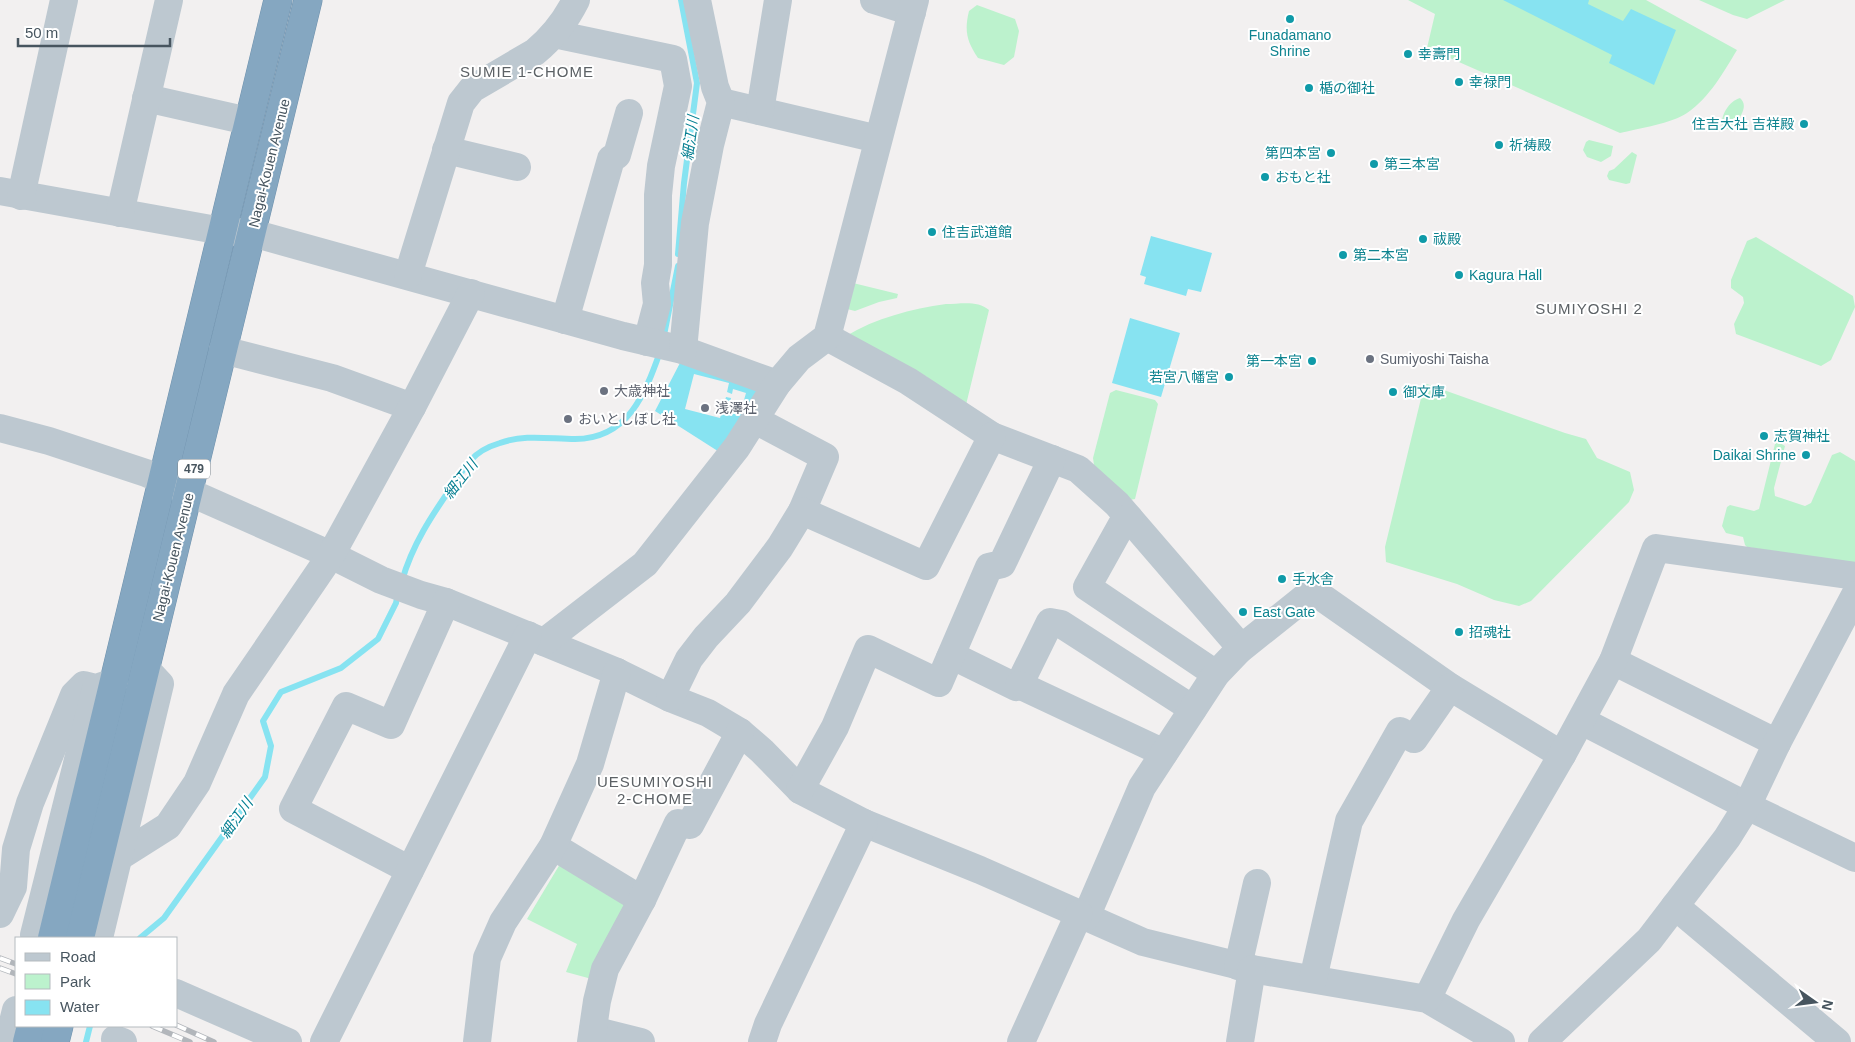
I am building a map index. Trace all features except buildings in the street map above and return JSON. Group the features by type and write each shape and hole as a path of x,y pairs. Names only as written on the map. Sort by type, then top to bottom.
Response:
{"highway":[{"name":"Nagai-Kouen Avenue","path":"43,937 105,685 162,481 278,0"},
{"name":"Nagai-Kouen Avenue","path":"80,937 308,0"},
{"path":"27,1042 31,1027"},
{"path":"55,1042 59,1027"}],"street":[{"path":"64,0 11,194 222,231 252,233 564,320 683,350 777,384"},
{"path":"120,212 169,0"},
{"path":"408,275 461,103 472,89 535,52 554,34 576,0"},
{"path":"683,350 695,223 720,102 696,0"},
{"path":"760,110 778,0"},
{"path":"324,1042 410,870 536,639 645,564 737,447 777,384 799,358 827,337 914,6 874,0"},
{"path":"554,34 673,59 678,86 661,166 658,195 657,304 649,342"},
{"path":"146,98 248,121"},
{"path":"720,102 878,139"},
{"path":"564,320 612,159 617,155 629,113"},
{"path":"446,150 517,167"},
{"path":"119,857 168,826 197,783 236,694 331,555 412,407 471,293"},
{"path":"827,337 908,381 992,436 1078,470 1117,504 1236,642 1240,650"},
{"path":"223,350 332,378 412,407"},
{"path":"670,698 689,659 706,637 738,603 775,555 802,511 825,457 755,420"},
{"path":"0,428 49,441 146,473 331,555 381,580 446,602 618,672 670,698 708,713 740,732 762,750 800,790 864,822 980,870 1143,942 1245,967 1427,999 1501,1042"},
{"path":"802,511 926,566 992,436"},
{"path":"800,790 834,727 868,649 939,683 990,567 1002,564 1052,459"},
{"path":"1129,518 1121,526 1087,587 1216,674"},
{"path":"1427,999 1466,920 1582,721 1613,661 1656,548 1855,576"},
{"path":"1021,1042 1142,787 1164,753 1216,674 1240,650 1314,591 1450,687 1562,755"},
{"path":"1542,1042 1649,940 1728,838 1747,806 1777,743 1855,595"},
{"path":"410,870 293,809 346,706 391,725 446,602"},
{"path":"1019,685 1050,622 1061,624 1193,710"},
{"path":"950,658 961,660 1016,687 1019,685 1164,753"},
{"path":"1613,661 1777,743"},
{"path":"99,937 160,684 146,669"},
{"path":"477,1042 487,958 503,922 553,846 590,764 618,672"},
{"path":"0,914 13,887 8,852 74,695 84,685 105,685 53,863 43,937"},
{"path":"1313,979 1349,822 1400,731 1414,739 1450,687"},
{"path":"1582,721 1747,806 1855,858"},
{"path":"641,1042 592,1036 605,969 642,900 678,823 690,825 740,732"},
{"path":"762,1042 768,1024 864,822"},
{"path":"553,846 642,900"},
{"path":"8,852 53,863"},
{"path":"1240,1042 1245,967 1257,883"},
{"path":"1675,906 1837,1042"},
{"path":"178,994 288,1042"},
{"path":"0,995 15,1004"},
{"path":"8,1042 15,1014"}],"green space":[{"path":"1408,0 1646,0 1737,50 1703,100 1687,113 1664,123 1620,133 1427,48 1435,14"},
{"path":"1699,0 1785,0 1747,19"},
{"path":"977,5 1015,19 1019,31 1014,57 1004,65 978,58 971,47 967,30 969,11"},
{"path":"1740,98 1744,105 1740,117 1730,130 1722,127 1722,118 1726,110 1732,102"},
{"path":"1589,140 1613,146 1611,156 1601,162 1587,157 1583,150 1586,142"},
{"path":"1632,152 1637,155 1630,183 1626,184 1609,180 1607,176 1609,171 1614,169"},
{"path":"1756,237 1853,296 1855,307 1831,360 1821,366 1736,334 1734,324 1744,303 1743,297 1731,288 1731,280 1747,241"},
{"path":"853,283 898,294 897,298 879,302 855,311 847,309"},
{"path":"946,304 974,304 989,310 965,409 947,397 927,377 845,340 846,336 882,319"},
{"path":"1427,384 1586,439 1597,458 1630,472 1634,490 1629,502 1531,601 1519,606 1494,600 1457,584 1386,562 1385,547 1424,386"},
{"path":"1116,390 1155,400 1158,404 1135,499 1129,500 1094,465 1093,458 1110,393"},
{"path":"1778,442 1785,446 1774,488 1775,496 1805,506 1811,503 1832,455 1840,452 1855,461 1855,565 1747,547 1743,537 1726,533 1722,526 1727,507 1730,505 1754,511 1759,509 1775,444"},
{"path":"563,859 638,902 599,981 566,972 577,944 527,919"}],"water":[{"path":"1503,0 1589,0 1588,4 1623,21 1631,9 1676,30 1654,85 1609,63 1612,55"},
{"path":"1151,236 1212,253 1201,292 1188,289 1186,296 1144,284 1146,277 1140,275"},
{"path":"1130,318 1180,333 1161,397 1112,383"},
{"path":"681,361 761,386 724,455 655,411","holes":["694,374 729,383 727,392 732,394 733,389 746,393 742,407 730,404 731,398 726,397 720,418 685,409"]}],"waterway":[{"name":"細江川","path":"678,254 684,183 697,83 681,0"},
{"name":"細江川","path":"663,340 678,266"},
{"name":"細江川","path":"402,581 411,555 423,531 468,463 474,457 496,444 509,440 528,438 575,439 593,437 609,431 621,423 632,411 648,383 660,352"},
{"name":"細江川","path":"141,937 164,918 265,777 271,746 263,721 281,692 341,668 378,639 396,603 398,593"},
{"name":"細江川","path":"86,1042 90,1027"}],"railway":[{"path":"0,958 15,964"},
{"path":"0,968 15,974"},
{"path":"178,1026 214,1042"},
{"path":"154,1027 190,1042"}],"place":[{"name":"Funadamano Shrine","path":"1290,19"},
{"name":"幸壽門","path":"1408,54"},
{"name":"幸禄門","path":"1459,82"},
{"name":"楯の御社","path":"1309,88"},
{"name":"住吉大社 吉祥殿","path":"1804,124"},
{"name":"祈祷殿","path":"1499,145"},
{"name":"第四本宮","path":"1331,153"},
{"name":"第三本宮","path":"1374,164"},
{"name":"おもと社","path":"1265,177"},
{"name":"住吉武道館","path":"932,232"},
{"name":"祓殿","path":"1423,239"},
{"name":"第二本宮","path":"1343,255"},
{"name":"Kagura Hall","path":"1459,275"},
{"name":"Sumiyoshi Taisha","path":"1370,359"},
{"name":"第一本宮","path":"1312,361"},
{"name":"若宮八幡宮","path":"1229,377"},
{"name":"大歳神社","path":"604,391"},
{"name":"御文庫","path":"1393,392"},
{"name":"浅澤社","path":"705,408"},
{"name":"おいとしぼし社","path":"568,419"},
{"name":"志賀神社","path":"1764,436"},
{"name":"Daikai Shrine","path":"1806,455"},
{"name":"手水舎","path":"1282,579"},
{"name":"East Gate","path":"1243,612"},
{"name":"招魂社","path":"1459,632"}],"district":[{"name":"SUMIE 1-CHOME","path":"527,71"},
{"name":"SUMIYOSHI 2","path":"1589,308"},
{"name":"UESUMIYOSHI 2-CHOME","path":"655,790"}]}
